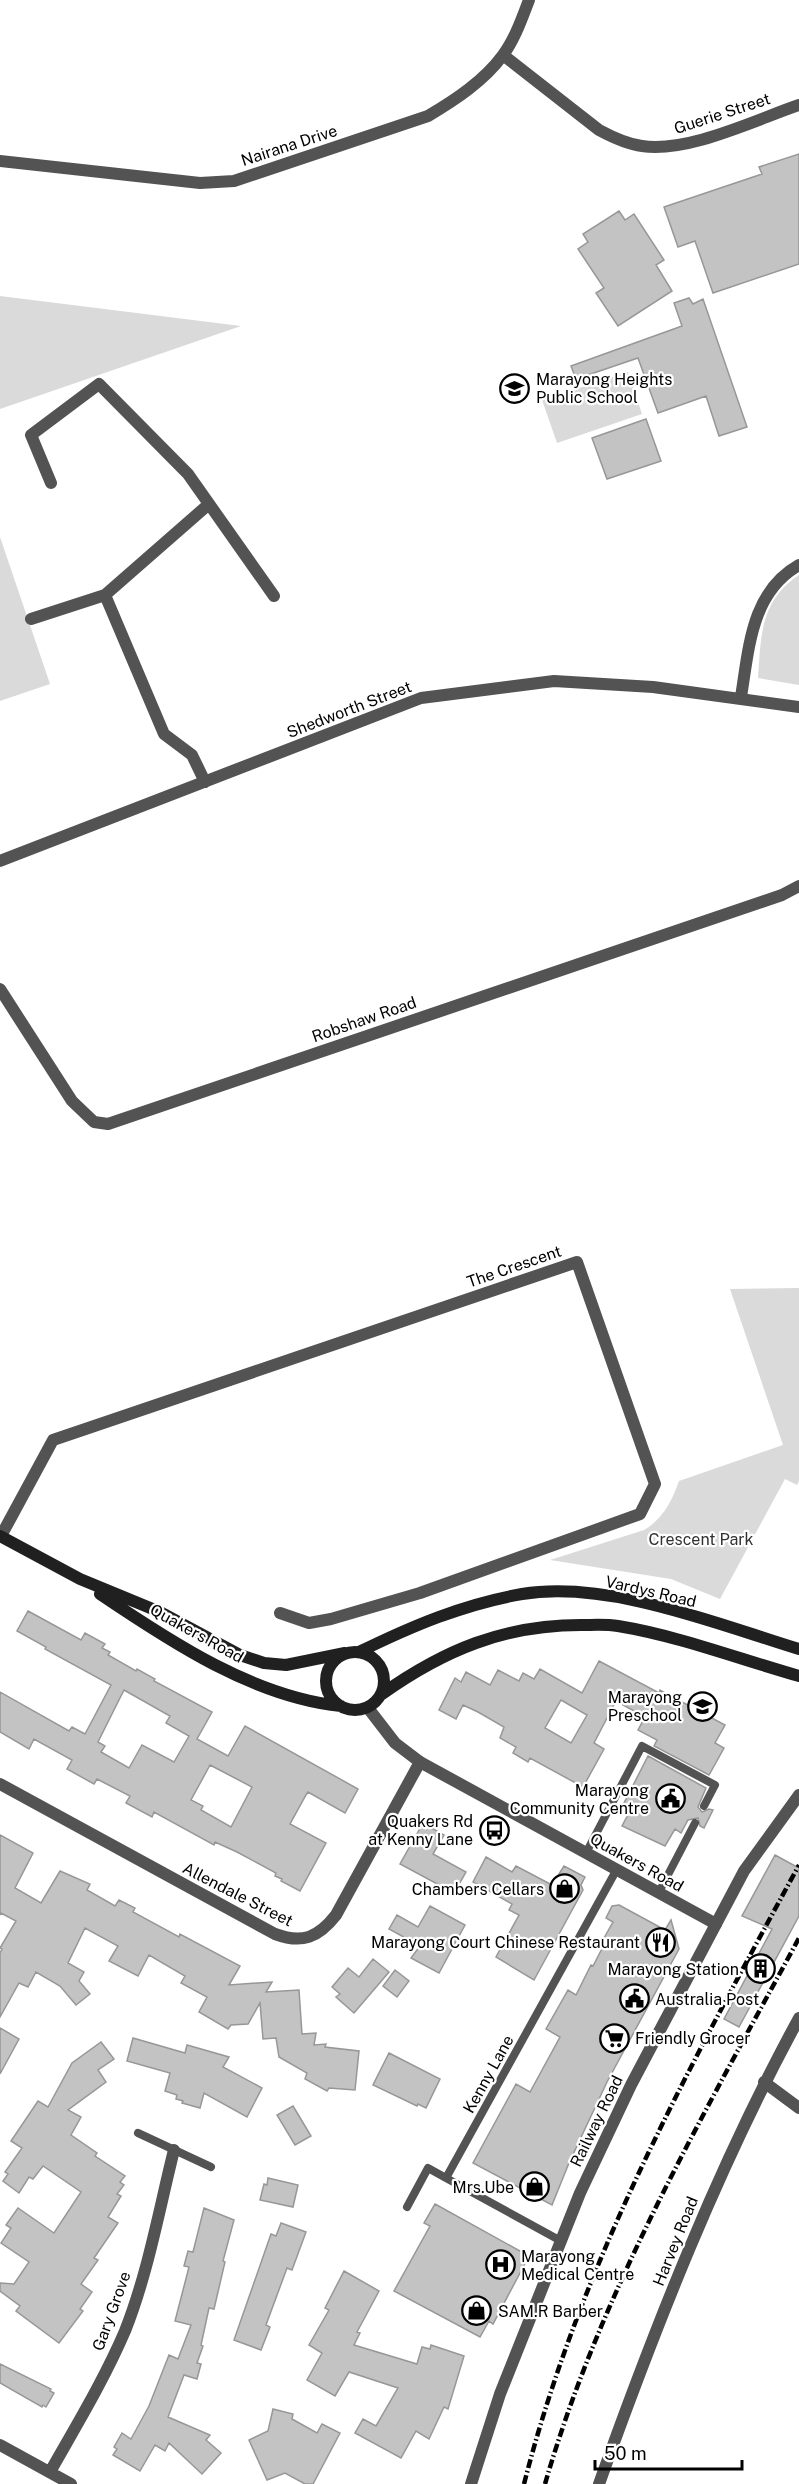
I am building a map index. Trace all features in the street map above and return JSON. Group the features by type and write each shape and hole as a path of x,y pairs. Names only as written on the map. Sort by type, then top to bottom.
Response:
{"main road":[{"name":"Quakers Road","path":"1,1536 80,1579 160,1612 220,1647 264,1663 286,1665 345,1653"},
{"name":"Quakers Road","path":"80,1579 150,1628 232,1673 277,1693 303,1701 341,1706"},
{"name":"Vardys Road","path":"359,1652 426,1621 473,1605 525,1594 583,1593 642,1602 799,1649"},
{"path":"382,1694 385,1686 381,1667 368,1655 359,1652 345,1653 331,1665 327,1674 328,1692 341,1706 350,1710 368,1708 382,1694 414,1671 444,1655 500,1633 555,1625 616,1625 799,1676"}],"street":[{"name":"Nairana Drive","path":"0,161 200,183 234,181 428,116 472,86 503,55 518,28 529,0"},
{"name":"Guerie Street","path":"503,55 598,130 634,145 679,146 799,105"},
{"path":"51,483 31,435 99,384 188,474 274,596"},
{"path":"31,619 105,595 209,504"},
{"path":"741,698 753,624 759,608 772,586 784,574 799,565"},
{"path":"105,595 165,734 192,755 205,782"},
{"name":"Shedworth Street","path":"0,861 421,698 554,681 653,687 799,707"},
{"name":"Robshaw Road","path":"0,989 72,1101 94,1122 108,1125 782,895 799,886"},
{"name":"The Crescent","path":"1,1536 53,1440 577,1262 655,1484 640,1514 420,1593 331,1619 309,1623 280,1613"},
{"name":"Quakers Road","path":"368,1708 395,1743 420,1762 716,1924"},
{"name":"Allendale Street","path":"0,1784 275,1934 292,1940 309,1937 325,1929 336,1915 420,1762"},
{"name":"Railway Road","path":"471,2484 500,2394 561,2241 616,2117 744,1872 799,1795"},
{"name":"Harvey Road","path":"599,2484 699,2224 764,2082 799,2018"},
{"path":"764,2082 799,2108"},
{"name":"Gary Grove","path":"50,2472 106,2371 125,2329 141,2284 174,2150"},
{"path":"0,2445 71,2484"}],"lane":[{"path":"586,1852 642,1746 715,1785 704,1806"},
{"path":"659,1892 695,1823"},
{"name":"Kenny Lane","path":"446,2178 616,1869"},
{"path":"138,2133 211,2167"},
{"path":"407,2207 428,2168 561,2241"}],"green space":[{"path":"0,296 241,326 0,409"},
{"path":"628,372 642,414 557,443 542,400"},
{"path":"0,537 50,684 0,701"},
{"path":"799,575 799,685 758,678 765,620 777,596"},
{"name":"Crescent Park","path":"799,1288 799,1481 797,1485 785,1479 720,1599 671,1579 550,1560 644,1530 651,1526 666,1509 679,1481 783,1445 730,1289"}],"building":[{"path":"799,154 799,264 713,293 695,241 678,247 664,207 762,174 759,167"},
{"path":"619,211 625,220 634,214 664,260 656,265 672,291 618,326 596,293 604,288 578,249 588,242 583,234"},
{"path":"689,298 693,304 703,299 747,427 719,436 706,396 658,413 638,358 576,379 571,366 682,326 674,303"},
{"path":"646,419 661,461 607,479 592,438"},
{"path":"28,1611 81,1640 85,1633 105,1644 102,1648 110,1652 108,1655 212,1712 197,1739 228,1756 245,1726 358,1789 345,1813 308,1792 306,1795 290,1824 326,1843 300,1891 281,1881 282,1879 275,1876 276,1873 237,1852 215,1842 214,1845 154,1812 152,1817 126,1803 130,1796 97,1779 94,1784 67,1769 72,1760 34,1739 29,1749 0,1732 0,1692 69,1731 72,1727 85,1734 111,1685 17,1631","holes":["124,1690 170,1716 166,1723 189,1736 174,1762 142,1745 129,1768 101,1752 105,1746 98,1742","210,1765 252,1787 231,1827 201,1810 203,1806 191,1800"]},
{"path":"599,1661 725,1725 715,1743 724,1748 709,1775 654,1746 657,1740 638,1730 645,1717 616,1701 594,1743 604,1749 583,1787 530,1758 528,1762 513,1753 516,1747 500,1738 504,1727 478,1712 463,1705 456,1719 439,1710 455,1678 461,1682 466,1672 490,1685 498,1670 519,1681 523,1673 534,1679 540,1669 582,1693","holes":["561,1700 587,1715 571,1743 545,1728"]},
{"path":"648,1756 706,1788 698,1807 702,1812 713,1810 704,1828 700,1826 698,1818 688,1820 681,1833 675,1829 665,1846 622,1826 631,1809 623,1805"},
{"path":"423,1823 444,1835 433,1854 466,1872 454,1893 400,1864"},
{"path":"0,1835 33,1853 15,1888 41,1903 60,1871 90,1884 87,1890 115,1906 119,1900 135,1908 133,1912 240,1966 229,1985 272,1982 266,1992 299,1990 302,2034 316,2033 314,2045 326,2044 325,2047 359,2051 355,2090 329,2088 327,2091 305,2079 307,2073 279,2057 276,2038 263,2039 260,2003 248,2024 231,2025 228,2029 199,2012 207,1997 181,1983 185,1976 149,1955 138,1976 109,1961 118,1946 85,1928 68,1963 84,1972 79,1981 90,1994 76,2005 60,1986 36,1972 28,1987 19,1983 0,2017 0,1953 2,1949 0,1948 16,1921 1,1913 0,1915"},
{"name":"Marayong Station","path":"775,1855 799,1868 799,1916 739,2027 724,2019 772,1929 742,1916"},
{"path":"486,1857 512,1872 516,1866 552,1885 564,1866 585,1877 581,1885 583,1890 534,1980 496,1957 519,1915 509,1910 512,1904 473,1882"},
{"path":"619,1905 665,1930 671,1920 679,1949 607,2082 552,2205 473,2163 516,2084 530,2092 560,2037 546,2029 568,1990 576,1995 607,1939 604,1938 613,1922 606,1918 612,1906"},
{"path":"430,1906 465,1925 439,1973 411,1958 420,1946 389,1929 397,1915 418,1927"},
{"path":"373,1959 389,1972 354,2013 336,1997 340,1994 332,1987 348,1968 359,1977"},
{"path":"395,1970 409,1981 397,1997 383,1986"},
{"path":"0,2028 19,2039 0,2074"},
{"path":"133,2038 185,2053 187,2045 229,2057 223,2067 262,2088 247,2117 204,2093 200,2108 176,2099 177,2095 165,2091 170,2073 127,2061"},
{"path":"101,2042 114,2059 98,2070 106,2082 68,2110 81,2117 71,2135 97,2153 95,2156 125,2176 120,2182 124,2185 117,2194 121,2196 108,2217 118,2223 94,2258 98,2260 81,2284 92,2292 80,2309 83,2311 59,2343 16,2311 20,2306 0,2291 0,2283 14,2284 29,2262 1,2243 11,2228 6,2225 18,2208 54,2233 81,2192 43,2166 33,2179 29,2177 19,2193 3,2181 8,2174 5,2172 22,2148 11,2141 38,2101 48,2107 72,2063"},
{"path":"389,2053 440,2079 426,2108 373,2085"},
{"path":"293,2106 311,2136 295,2145 277,2115"},
{"path":"268,2178 298,2185 293,2207 260,2200"},
{"path":"435,2204 529,2256 493,2324 489,2321 480,2337 394,2291 430,2226 424,2223"},
{"path":"204,2208 234,2220 214,2309 209,2308 201,2345 203,2346 197,2363 201,2364 197,2379 184,2375 168,2417 210,2435 206,2440 221,2453 202,2474 169,2443 165,2451 155,2445 140,2471 113,2455 117,2449 114,2447 122,2433 131,2439 149,2406 169,2355 178,2359 191,2325 175,2321 189,2267 184,2266 188,2251 193,2252"},
{"path":"281,2223 306,2232 292,2270 287,2268 266,2325 270,2327 261,2350 234,2340 271,2234 276,2236"},
{"path":"344,2271 379,2291 357,2332 360,2333 354,2345 417,2364 422,2347 430,2349 431,2345 464,2356 448,2409 444,2407 429,2439 416,2431 401,2458 355,2433 363,2419 376,2426 398,2388 349,2372 335,2396 307,2380 322,2353 309,2345 329,2310 325,2308"},
{"path":"0,2364 51,2389 50,2391 54,2393 46,2407 43,2405 42,2407 0,2383"},
{"path":"273,2409 293,2414 292,2419 317,2433 322,2424 340,2433 313,2484 305,2484 285,2473 267,2480 249,2440 268,2431"}],"railway":[{"path":"524,2484 548,2402 576,2321 607,2243 679,2090 799,1865"},
{"path":"545,2484 568,2412 625,2272 657,2204 799,1938"}],"place":[{"name":"Marayong Heights Public School","path":"515,388"},
{"name":"Marayong Preschool","path":"703,1706"},
{"name":"Marayong Community Centre","path":"670,1799"},
{"name":"Quakers Rd at Kenny Lane","path":"494,1830"},
{"name":"Chambers Cellars","path":"565,1889"},
{"name":"Marayong Court Chinese Restaurant","path":"661,1942"},
{"name":"Marayong Station","path":"760,1969"},
{"name":"Australia Post","path":"634,1999"},
{"name":"Friendly Grocer","path":"614,2038"},
{"name":"Mrs.Ube","path":"535,2187"},
{"name":"Marayong Medical Centre","path":"500,2265"},
{"name":"SAM.R Barber","path":"477,2311"}]}
